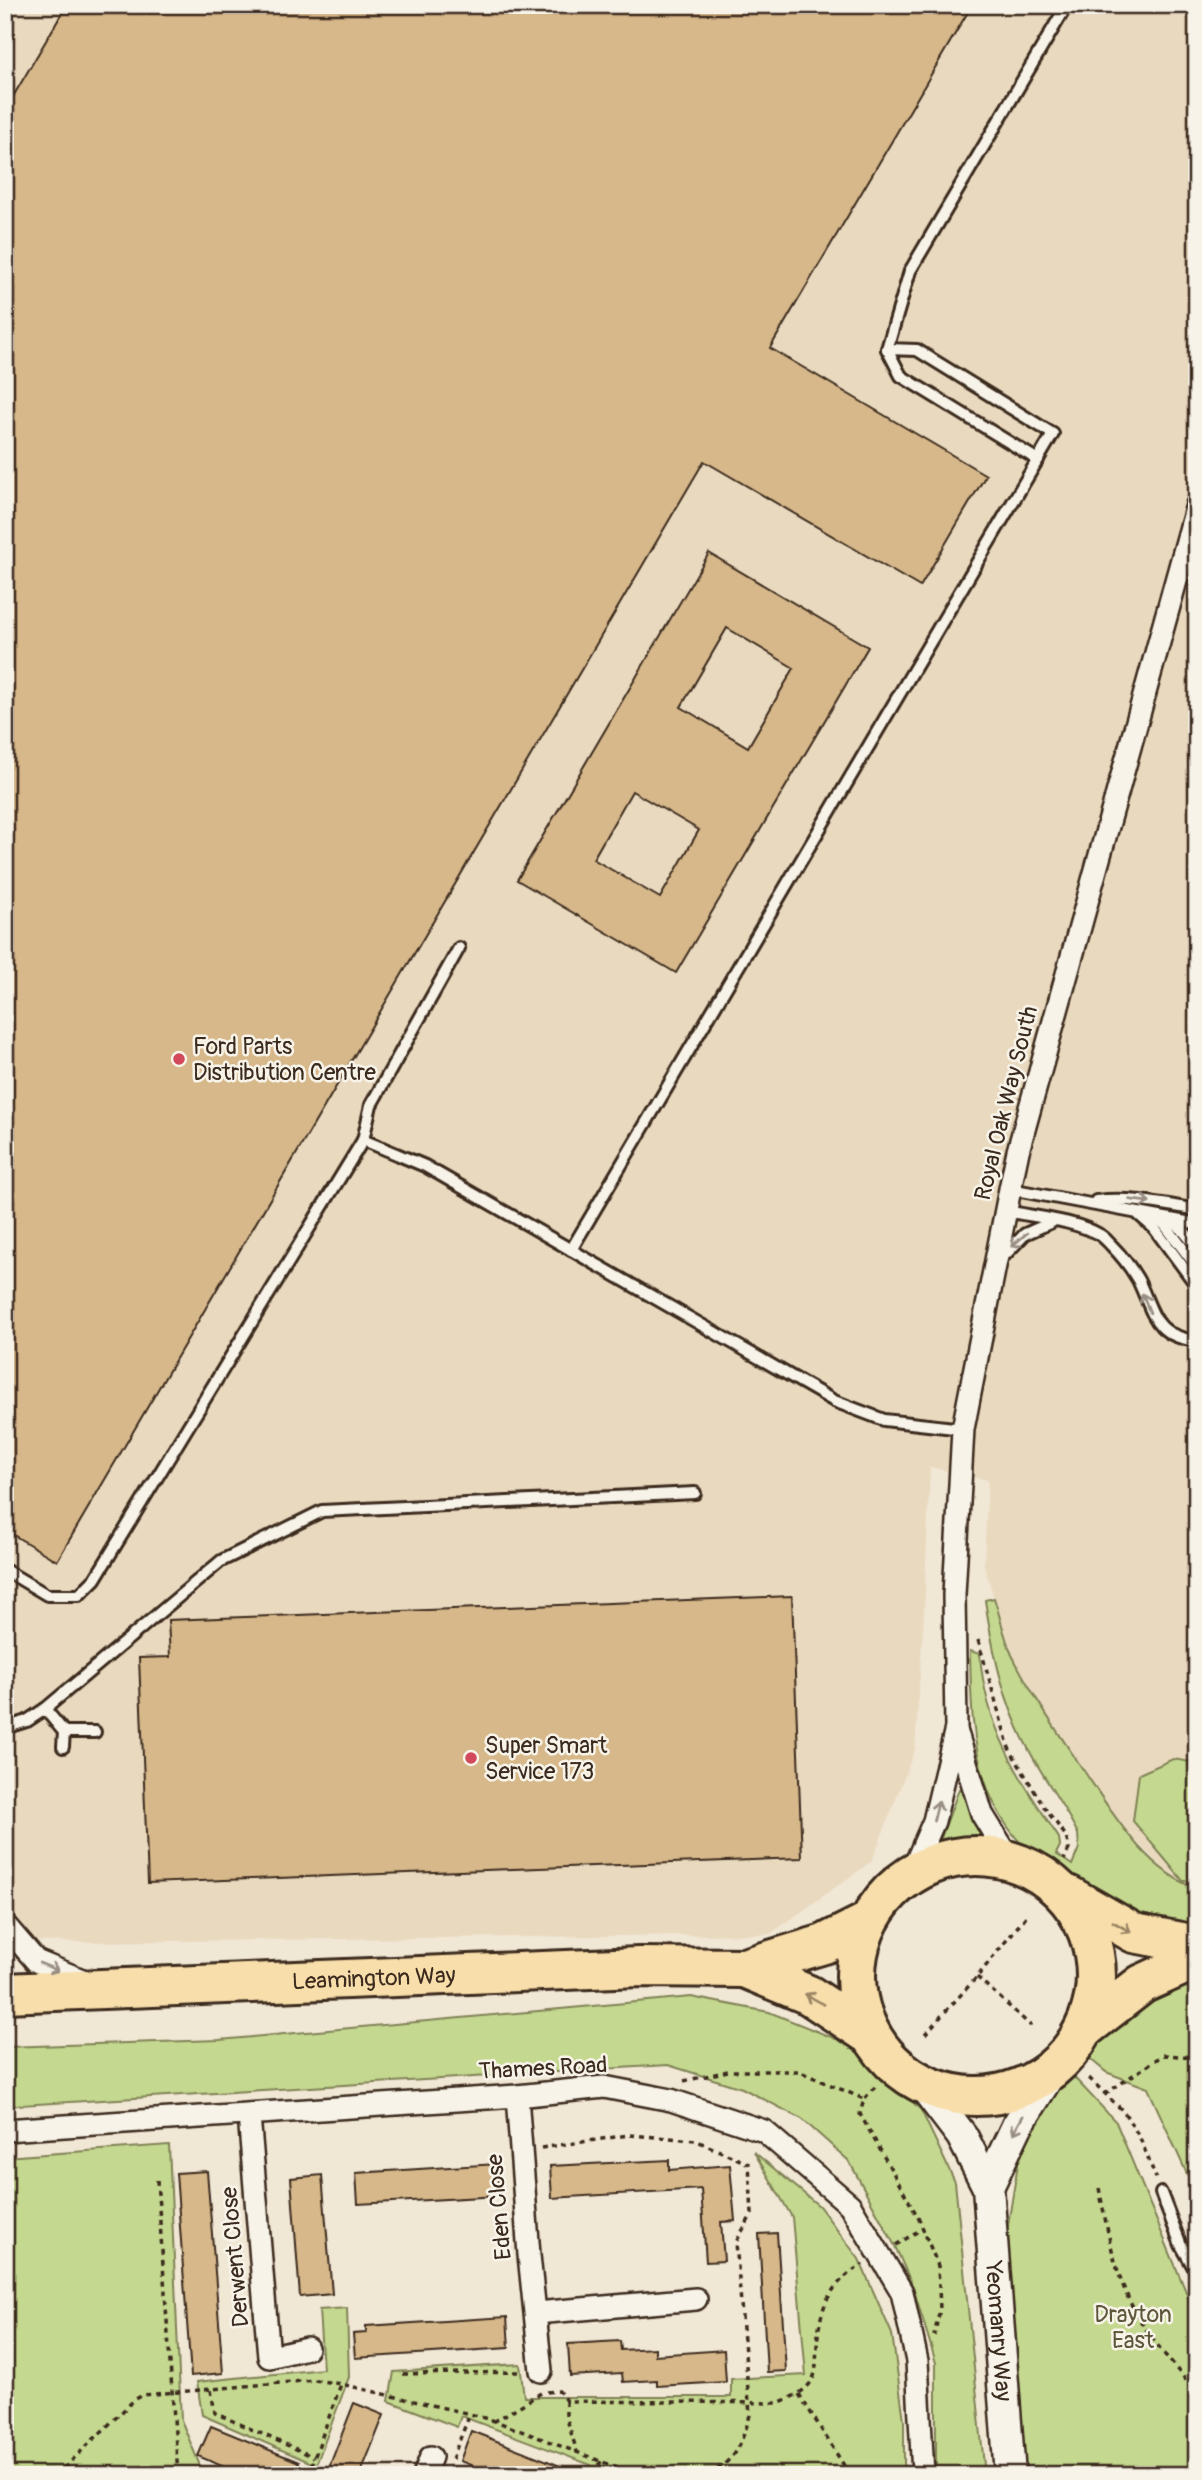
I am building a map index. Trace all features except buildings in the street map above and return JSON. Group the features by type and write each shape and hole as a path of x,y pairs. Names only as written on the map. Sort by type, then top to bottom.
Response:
{"highway":[{"path":"1064,1876 1085,1922 1097,1962 1094,2002 1071,2073 994,2096 965,2096 935,2090 897,2067 871,2036 858,2003 856,1962 868,1922 892,1888 920,1868 952,1857 989,1855 1027,1865 1064,1876 1133,1933 1197,1945"},
{"name":"Leamington Way","path":"5,1993 639,1967 744,1968 824,1944 868,1922"},
{"path":"1084,2029 1142,1984 1197,1959"},
{"name":"Leamington Way","path":"744,1968 809,1995 871,2036"}],"street":[{"name":"Royal Oak Way South","path":"911,1874 934,1821 956,1728 954,1595 963,1429 1010,1189 1197,505"},
{"name":"Royal Oak Way South","path":"956,1728 982,1814 1011,1861"},
{"path":"5,1925 36,1961 107,1990"},
{"name":"Yeomanry Way","path":"988,2187 1017,2126 1071,2073"},
{"name":"Yeomanry Way","path":"920,2081 962,2136 988,2187 1010,2475"},
{"name":"Thames Road","path":"5,2130 517,2096 604,2087 671,2100 764,2131 850,2205 901,2292 917,2361 923,2475"},
{"name":"Eden Close","path":"517,2096 541,2371"},
{"name":"Derwent Close","path":"249,2115 269,2357 307,2348"},
{"path":"536,2313 696,2299"}],"lane":[{"path":"1038,460 901,376 887,349 910,271 1067,5"},
{"path":"571,1250 1053,434 917,349 887,349"},
{"path":"5,1570 47,1595 79,1595 95,1579 363,1140 371,1105 458,948"},
{"path":"363,1140 425,1166 834,1401 884,1420 963,1429"},
{"path":"1010,1189 1196,1225"},
{"path":"1083,1203 1130,1199 1197,1210"},
{"path":"1006,1211 1101,1235 1122,1256 1138,1280 1151,1314 1158,1324 1179,1339 1197,1341"},
{"path":"1130,1211 1149,1222 1197,1286"},
{"path":"1146,1214 1165,1225 1197,1267"},
{"path":"1163,1217 1182,1228 1197,1247"},
{"path":"994,1272 1002,1258 1025,1234 1054,1221"},
{"path":"5,1728 27,1721 45,1709 221,1561 322,1511 695,1493"},
{"path":"45,1709 64,1732 63,1747"},
{"path":"64,1732 95,1732"},
{"path":"1161,2193 1181,2245 1197,2273"}],"path":[{"path":"975,1632 1009,1748 1044,1808 1066,1836 1069,1849 1064,1876"},
{"path":"925,2034 1027,1916"},
{"path":"977,1977 1031,2026"},
{"path":"1105,2094 1163,2055 1197,2057"},
{"path":"671,2100 680,2082 728,2071 798,2071 864,2099"},
{"path":"1071,2073 1105,2094 1124,2112 1140,2138 1161,2193"},
{"path":"875,2087 864,2099 860,2114 923,2228 938,2266 940,2309 934,2336 917,2361"},
{"path":"521,2151 629,2135 695,2140 749,2164 752,2214 736,2242 750,2415 744,2437 732,2456 715,2472 703,2475"},
{"path":"157,2179 178,2475"},
{"path":"1099,2188 1112,2256 1131,2304 1168,2358 1197,2393"},
{"path":"897,2244 923,2228"},
{"path":"566,2401 778,2403 799,2394 813,2379 821,2310 829,2294 847,2274 863,2264"},
{"path":"403,2374 541,2371"},
{"path":"57,2475 134,2400 143,2395 314,2380 495,2421 644,2475"},
{"path":"308,2475 341,2384"},
{"path":"211,2390 215,2413 314,2457"},
{"path":"495,2421 542,2392 559,2391 566,2401 566,2416 577,2452"},
{"path":"799,2394 850,2475"},
{"path":"427,2466 450,2466 470,2414"},
{"path":"595,2475 600,2461"}],"shaded area":[{"path":"5,5 1197,5 1197,1889 1187,1886 1158,1864 1125,1830 1057,1732 1011,1653 984,1565 988,1480 930,1467 915,1749 872,1861 770,1934 5,1941"}],"green space":[{"path":"994,1598 1009,1648 1019,1669 1116,1819 1160,1868 1197,1889 1197,1924 1132,1912 1100,1900 1070,1884 1043,1865 1019,1841 1000,1815 986,1784 977,1751 970,1651 980,1654 989,1706 1007,1752 1059,1838 1060,1846 1056,1854 1072,1865 1079,1848 1078,1834 1020,1732 1000,1677 985,1600"},
{"path":"1173,1759 1197,1763 1197,1881 1183,1881 1133,1821 1139,1774"},
{"path":"959,1789 974,1824 989,1848 939,1852 937,1849"},
{"path":"1197,1977 1197,2060 1193,2065 1197,2065 1197,2196 1148,2088 1106,2072 1083,2053 1120,2017 1135,2007 1165,1990"},
{"path":"691,1997 769,2012 856,2047 921,2110 955,2182 985,2475 936,2475 936,2363 913,2287 895,2246 849,2161 802,2119 742,2088 668,2065 5,2106 5,2047 219,2040"},
{"name":"Drayton East","path":"1068,2071 1116,2122 1189,2299 1197,2311 1197,2475 1023,2475 1006,2237 1023,2133"},
{"path":"169,2145 181,2420 201,2468 199,2475 5,2475 5,2157"},
{"path":"754,2152 819,2206 859,2259 892,2334 904,2420 904,2475 588,2475 591,2465 461,2416 457,2427 389,2401 394,2372 520,2364 524,2397 731,2397 731,2379 806,2375 792,2217"},
{"path":"347,2308 349,2377 316,2465 202,2415 197,2382 323,2369 319,2310"}],"place":[{"name":"Ford Parts Distribution Centre","path":"179,1059"},
{"name":"Super Smart Service 173","path":"471,1758"}]}
